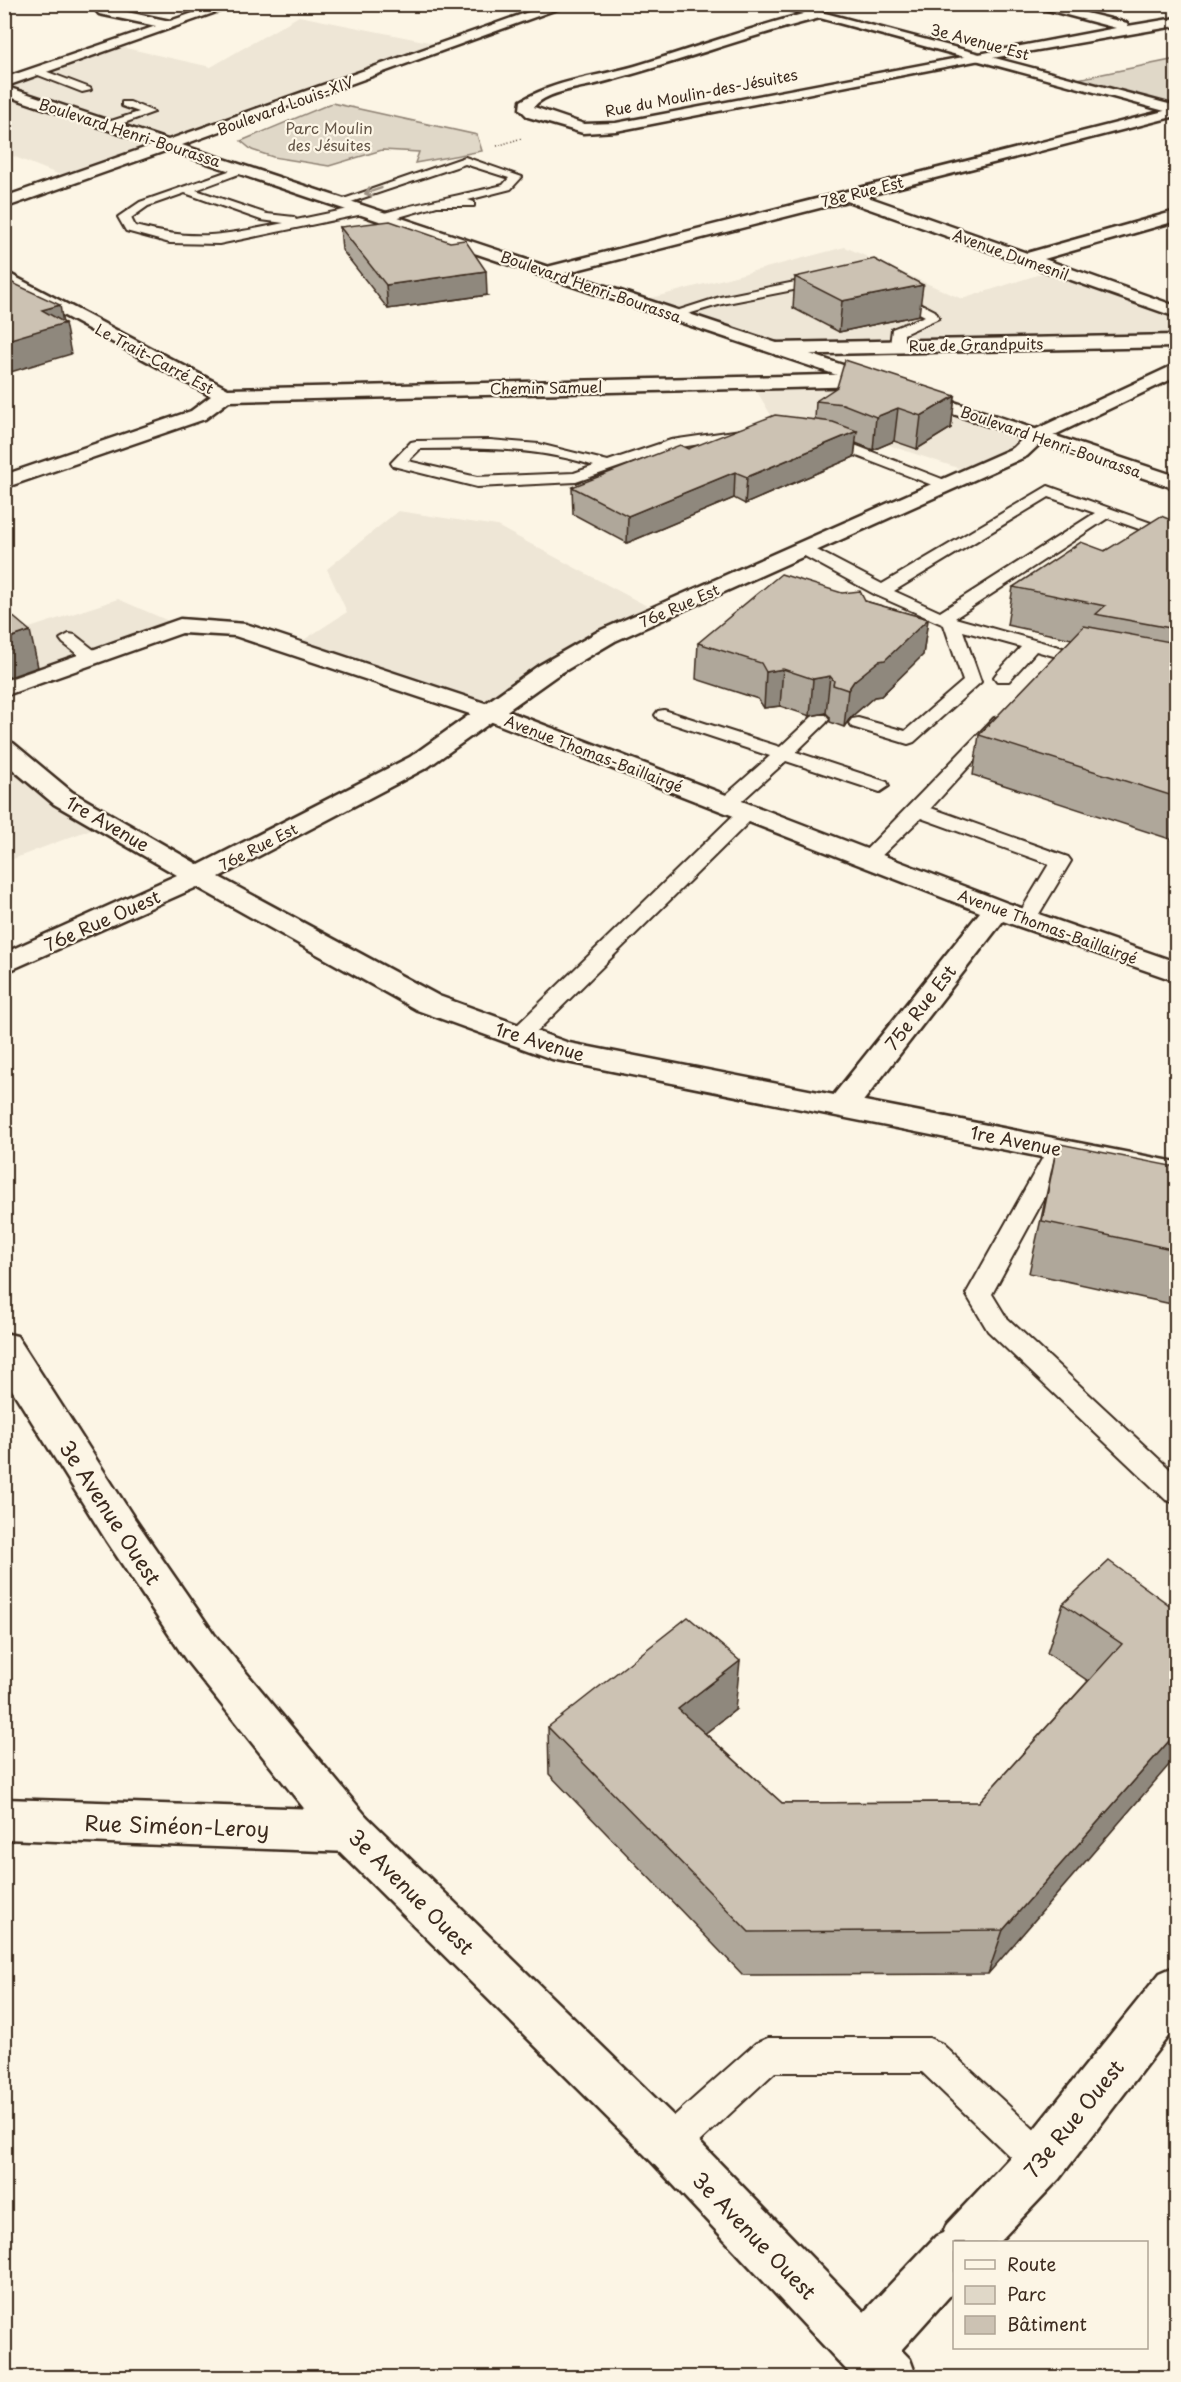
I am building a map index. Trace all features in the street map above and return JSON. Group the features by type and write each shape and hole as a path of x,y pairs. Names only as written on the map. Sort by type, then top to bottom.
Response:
{"street":[{"path":"101,4 100,9 104,11 170,25"},
{"path":"4,82 233,4"},
{"name":"Boulevard Louis-XIV","path":"4,203 172,146 565,4"},
{"name":"3e Avenue Est","path":"774,4 1176,111"},
{"path":"1031,4 1134,29"},
{"name":"Rue du Moulin-des-Jésuites","path":"815,15 765,26 641,68 549,93 526,104 527,109 533,114 583,129 616,127 975,57"},
{"path":"975,57 1176,22"},
{"name":"Boulevard Henri-Bourassa","path":"4,90 1176,483"},
{"name":"78e Rue Est","path":"549,272 1176,111"},
{"name":"Avenue Dumesnil","path":"846,195 1176,312"},
{"path":"1026,259 1176,216"},
{"name":"Le Trait-Carré Est","path":"4,276 224,395 198,415 4,482"},
{"name":"Rue de Grandpuits","path":"776,349 1176,341"},
{"name":"76e Rue Est","path":"200,875 244,855 419,762 547,671 607,636 805,550 1020,452 1037,436 1176,370"},
{"name":"Chemin Samuel","path":"224,395 868,380"},
{"name":"Avenue Thomas-Baillairgé","path":"4,689 180,626 238,629 491,713 997,909 1176,972"},
{"name":"1re Avenue","path":"4,748 63,798 200,875 284,926 428,1003 563,1052 1176,1173"},
{"name":"76e Rue Ouest","path":"4,964 200,875"},
{"name":"75e Rue Est","path":"843,1106 997,909"},
{"name":"3e Avenue Ouest","path":"4,1346 120,1529 200,1647 350,1831 669,2145 878,2364"},
{"name":"Rue Siméon-Leroy","path":"4,1820 350,1831"},
{"name":"73e Rue Ouest","path":"966,2241 1041,2161 1176,1989"},
{"path":"878,2364 953,2255"}],"lane":[{"path":"37,71 86,90"},
{"path":"109,125 149,112 126,104"},
{"path":"341,202 465,160 516,177 511,190 431,203 385,217"},
{"path":"243,170 189,191 144,204 124,217 130,228 170,239 219,240 363,210"},
{"path":"189,191 265,217 309,222"},
{"path":"450,216 477,207 455,200"},
{"path":"674,314 720,301 844,276"},
{"path":"877,284 930,314 932,318 897,332 897,346"},
{"path":"609,466 577,453 487,442 416,445 399,463 477,482 576,477 609,466 671,444 758,432 768,433"},
{"path":"812,439 834,442 945,485"},
{"path":"882,591 1048,491 1176,537"},
{"path":"947,621 1107,512"},
{"path":"805,550 882,591 947,621 1101,663"},
{"path":"858,723 908,738 972,682 947,621"},
{"path":"69,639 92,657"},
{"path":"1003,677 1033,644"},
{"path":"1048,671 1064,653"},
{"path":"868,858 918,810 1015,706"},
{"path":"664,716 880,786"},
{"path":"519,1036 738,808 783,754 820,719"},
{"path":"918,810 1060,861 1026,919"},
{"path":"1059,1149 979,1294 997,1324 1176,1492"},
{"path":"669,2145 768,2055 929,2055 1041,2161"}],"shaded area":[{"path":"299,16 449,46 70,179 5,153 4,83 112,45 211,67"},
{"path":"845,247 962,299 1056,269 1176,312 1176,341 776,349 636,302"},
{"path":"868,380 1037,436 973,473 864,437 775,422 752,383"},
{"path":"398,511 497,526 660,613 491,713 293,647 347,612 327,569"},
{"path":"118,599 180,626 5,689 5,636"},
{"path":"5,748 107,823 5,862"}],"green space":[{"path":"1176,59 1176,110 1068,81"},
{"name":"Parc Moulin des Jésuites","path":"332,103 477,135 482,151 415,163 419,152 382,150 329,166 273,157 252,150 241,141"}],"building":[{"path":"390,221 450,242 465,240 486,271 386,285 340,227"},
{"path":"874,259 923,285 842,301 795,277"},
{"path":"4,279 60,305 42,310 65,323 4,341"},
{"path":"845,360 955,396 921,416 898,408 876,417 843,404 816,401 837,387"},
{"path":"775,415 833,422 857,431 747,477 735,472 628,516 572,487 680,445 688,449"},
{"path":"1161,516 1176,522 1176,629 1096,614 1105,606 1013,587 1081,542 1105,551"},
{"path":"781,574 842,593 860,591 865,601 928,619 885,660 879,661 854,681 848,690 833,685 834,681 830,676 813,679 783,669 766,672 761,663 698,643"},
{"path":"4,609 30,631 4,640"},
{"path":"1084,626 1176,643 1176,797 979,735"},
{"path":"1060,1144 1176,1167 1176,1250 1042,1221 1056,1151"},
{"path":"1109,1561 1176,1610 1176,1733 1003,1930 749,1932 548,1727 688,1617 740,1661 678,1709 782,1803 979,1802 1122,1644 1063,1604"}]}
